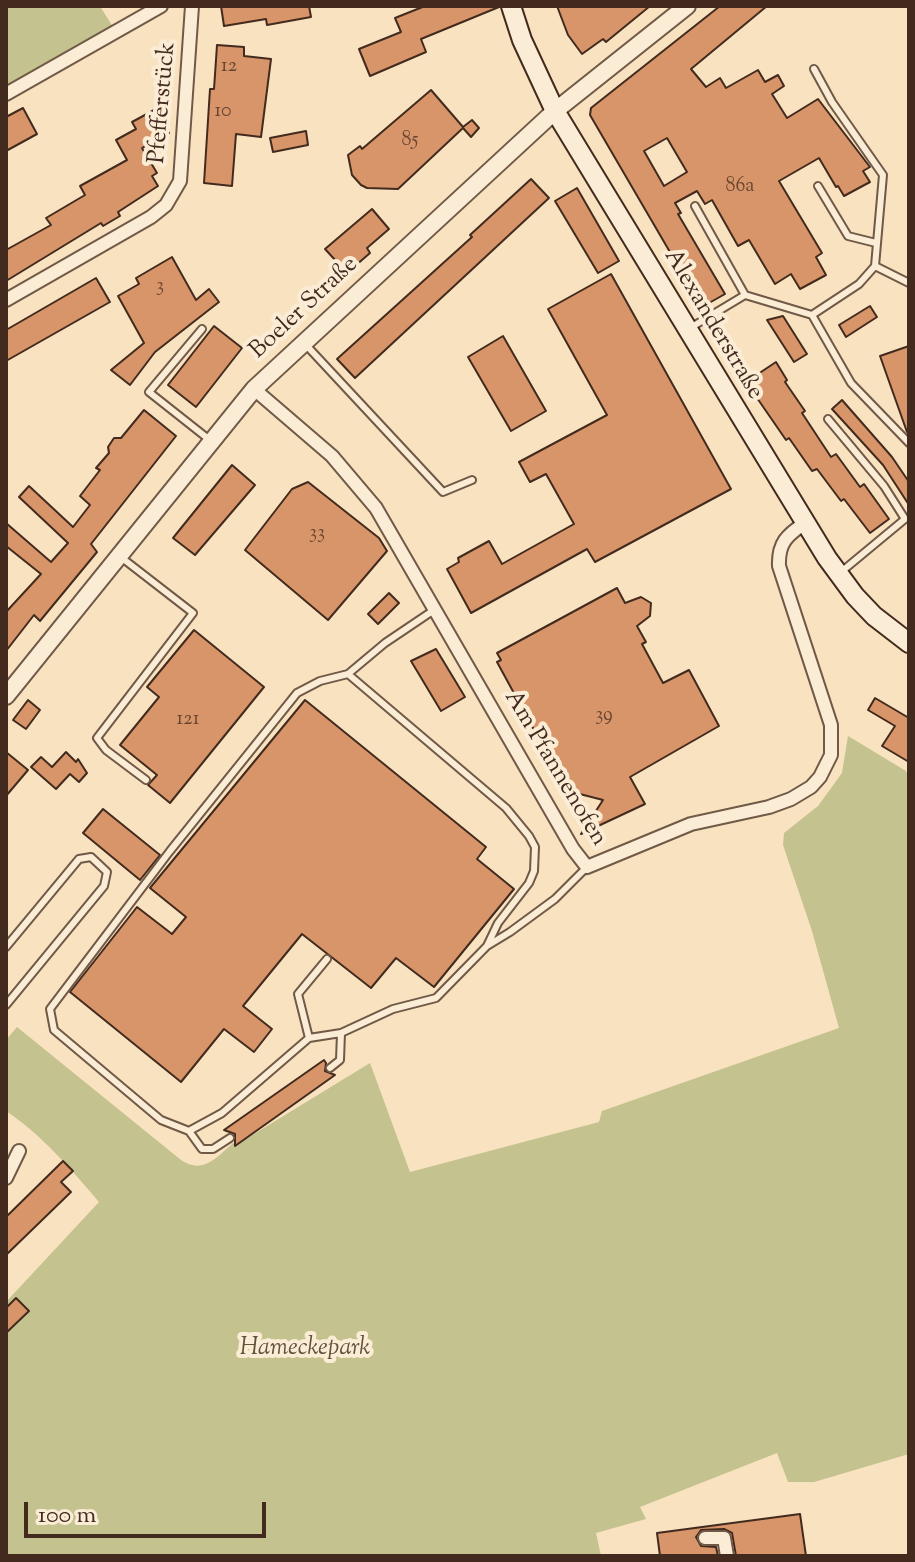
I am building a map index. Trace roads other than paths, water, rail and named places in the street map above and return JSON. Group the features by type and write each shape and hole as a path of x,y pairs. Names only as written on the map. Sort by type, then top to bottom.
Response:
{"main road":[{"name":"Alexanderstraße","path":"511,6 522,40 555,111 805,523 838,574 874,616 909,643"}],"street":[{"path":"6,94 161,6"},
{"name":"Pfefferstück","path":"6,300 151,217 166,205 180,181 193,31 192,6"},
{"name":"Boeler Straße","path":"6,696 254,389 555,111 687,6"},
{"name":"Am Pfannenofen","path":"254,389 315,441 355,482 389,528 573,849 587,867 691,824 769,807 791,799 811,787 820,777 831,755 831,725 779,566 778,551 787,536 805,523"},
{"path":"6,1178 19,1151"},
{"path":"705,1538 724,1538 727,1556"}],"lane":[{"path":"812,315 859,284 875,266 883,175 832,102 814,69"},
{"path":"818,186 848,236 876,243"},
{"path":"695,206 745,295 812,315 851,383 909,443"},
{"path":"875,266 909,283"},
{"path":"687,330 745,295"},
{"path":"202,329 149,392 211,441"},
{"path":"304,343 443,492 472,480"},
{"path":"828,419 884,486 905,519 838,574"},
{"path":"120,556 193,613 97,738 106,750 146,780"},
{"path":"230,1138 213,1149 202,1149 189,1131 161,1120 54,1030 50,1009 170,851 297,693 320,681 348,674 385,643 434,610"},
{"path":"348,674 506,808 535,847 534,871 529,883 498,923 487,946"},
{"path":"6,947 79,859 91,857 104,868 107,872 104,886 6,1005"},
{"path":"189,1131 222,1113 309,1038 341,1033 393,1009 436,998 487,946 555,899 587,867"},
{"path":"309,1038 298,994 327,959"},
{"path":"6,991 12,997"},
{"path":"330,1068 340,1060 341,1033"}],"park label":[{"name":"Hameckepark","path":"305,1350"}]}
